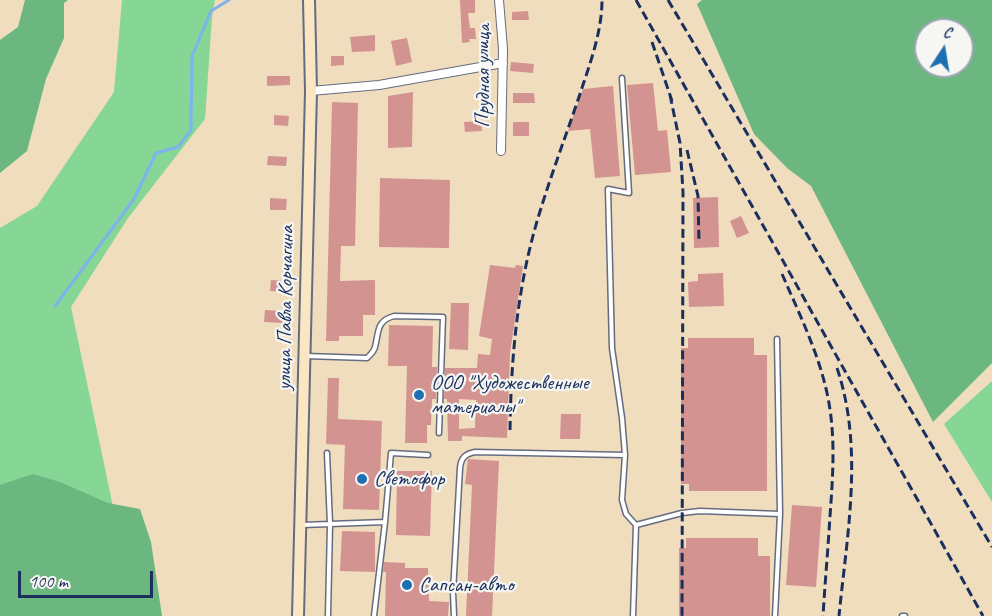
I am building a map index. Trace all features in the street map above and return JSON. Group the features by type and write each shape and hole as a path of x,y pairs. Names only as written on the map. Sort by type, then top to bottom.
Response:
{"main road":[{"name":"улица Павла Корчагина","path":"298,616 311,91 309,0"}],"street":[{"name":"Прудная улица","path":"499,0 503,63 501,151"},
{"path":"311,91 379,85 503,63"}],"lane":[{"path":"622,78 629,193 608,189 612,348 625,455 622,500 626,514 636,525 633,616"},
{"path":"305,356 366,358 375,348 379,325 386,319 394,316 443,317 439,433"},
{"path":"775,616 780,514 777,339"},
{"path":"454,616 453,592 460,463 466,455 475,452 625,455"},
{"path":"327,453 330,524 328,616"},
{"path":"374,616 391,453 428,455"},
{"path":"636,525 682,513 700,511 780,514"},
{"path":"301,525 385,522"}],"green space":[{"path":"25,0 68,0 64,3 64,38 46,79 27,151 0,173 0,40 18,27"},
{"path":"122,0 215,0 205,119 128,218 71,307 136,616 0,616 0,228 37,206 114,92"},
{"path":"702,0 992,0 992,363 933,422 811,186 787,168 754,134 697,4"},
{"path":"992,381 992,502 944,424"},
{"path":"33,474 60,482 108,503 140,509 151,542 162,616 0,616 0,485"}],"building":[{"path":"460,0 475,0 475,13 468,13 470,28 475,28 476,39 469,39 470,42 462,43"},
{"path":"528,11 529,20 512,20 512,12"},
{"path":"375,35 375,51 352,52 350,37"},
{"path":"407,38 412,62 396,66 391,41"},
{"path":"331,56 344,56 344,65 331,66"},
{"path":"511,62 534,64 533,73 510,71"},
{"path":"267,76 290,76 290,85 267,86"},
{"path":"653,83 658,131 667,130 671,172 635,175 627,85"},
{"path":"613,86 620,176 595,178 590,129 568,131 583,89"},
{"path":"413,92 412,147 388,148 388,96"},
{"path":"513,93 534,93 535,103 513,103"},
{"path":"332,102 358,103 355,246 341,246 340,281 375,280 375,315 363,315 363,336 339,336 339,341 326,341"},
{"path":"274,115 289,116 288,126 274,125"},
{"path":"481,121 482,131 465,132 464,122"},
{"path":"513,122 529,122 529,136 513,136"},
{"path":"268,156 287,157 286,166 267,165"},
{"path":"380,178 450,180 449,248 379,247"},
{"path":"718,197 719,247 694,248 693,198"},
{"path":"270,198 287,199 286,210 270,210"},
{"path":"741,216 749,233 737,238 730,221"},
{"path":"490,265 515,268 516,265 523,266 510,353 507,438 462,436 462,441 448,441 447,399 444,399 445,368 477,368 478,354 490,355 492,339 479,336","holes":["459,399 476,400 475,428 459,429"]},
{"path":"723,273 724,306 689,307 688,282 698,281 698,274"},
{"path":"271,280 285,281 285,292 270,291"},
{"path":"451,303 469,303 468,350 449,349"},
{"path":"265,310 283,311 283,323 264,322"},
{"name":"ООО \"Художественные материалы\"","path":"389,325 433,326 432,367 437,367 436,399 432,399 431,425 427,425 427,443 405,443 407,366 388,366"},
{"path":"688,338 754,338 754,355 767,355 767,491 689,491 689,484 681,484 681,348 688,348"},
{"path":"328,378 339,378 338,419 382,421 379,510 343,509 345,445 326,444"},
{"path":"561,414 581,414 580,439 560,439"},
{"path":"468,459 499,461 492,616 466,616 472,485 465,484"},
{"path":"397,471 432,471 430,536 396,535"},
{"path":"792,505 822,507 816,587 786,585"},
{"name":"Сапсан-авто","path":"342,531 375,532 375,572 340,571"},
{"path":"686,538 758,538 758,556 770,556 770,616 679,616 679,548 686,548"},
{"name":"Сапсан-авто","path":"384,562 405,563 405,568 428,568 429,601 449,602 448,616 385,616 386,572 383,572"}],"waterway":[{"path":"55,306 134,199 156,153 178,147 191,130 192,56 211,11 229,0"}],"railway":[{"path":"510,430 516,324 525,271 543,203 594,49 600,25 602,0"},
{"path":"636,0 983,616"},
{"path":"668,0 992,547"},
{"path":"652,42 672,101"},
{"path":"670,95 680,143 683,192 682,616"},
{"path":"687,150 698,196 699,243"},
{"path":"782,274 819,363 832,424 832,485 823,616"},
{"path":"837,368 845,398 852,460 849,523 839,616"}],"place":[{"name":"ООО \"Художественные материалы\"","path":"419,395"},
{"name":"Светофор","path":"362,479"},
{"name":"Сапсан-авто","path":"407,585"}]}
